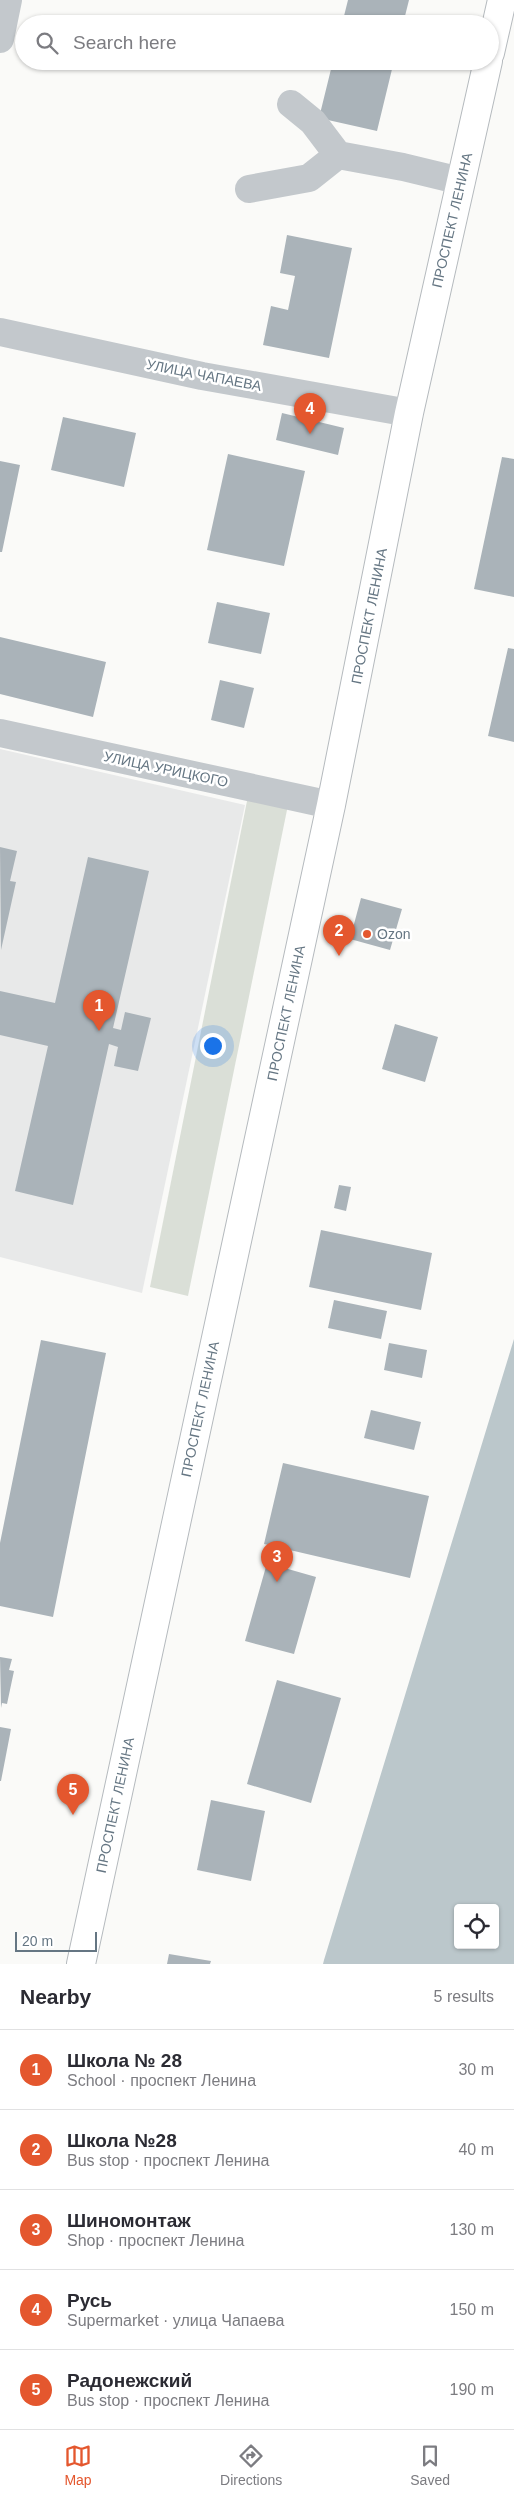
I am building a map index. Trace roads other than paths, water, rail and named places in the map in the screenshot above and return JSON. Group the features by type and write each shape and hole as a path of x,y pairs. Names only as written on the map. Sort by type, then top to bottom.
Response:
{"main road":[{"path":"499,15 502,0"},
{"name":"ПРОСПЕКТ ЛЕНИНА","path":"81,1964 331,805 409,413 486,70"}],"street":[{"path":"0,39 8,0"},
{"path":"291,104 313,122 338,155 403,167 461,181"},
{"path":"249,189 309,178 338,155"},
{"name":"УЛИЦА ЧАПАЕВА","path":"0,332 202,376 409,413"},
{"name":"УЛИЦА УРИЦКОГО","path":"0,733 331,805"}],"place":[{"name":"Русь","path":"310,434"},
{"name":"Ozon","path":"367,934"},
{"name":"Школа №28","path":"339,956"},
{"name":"Школа № 28","path":"99,1031"},
{"name":"Шиномонтаж","path":"277,1582"},
{"name":"Радонежский","path":"73,1815"}]}
